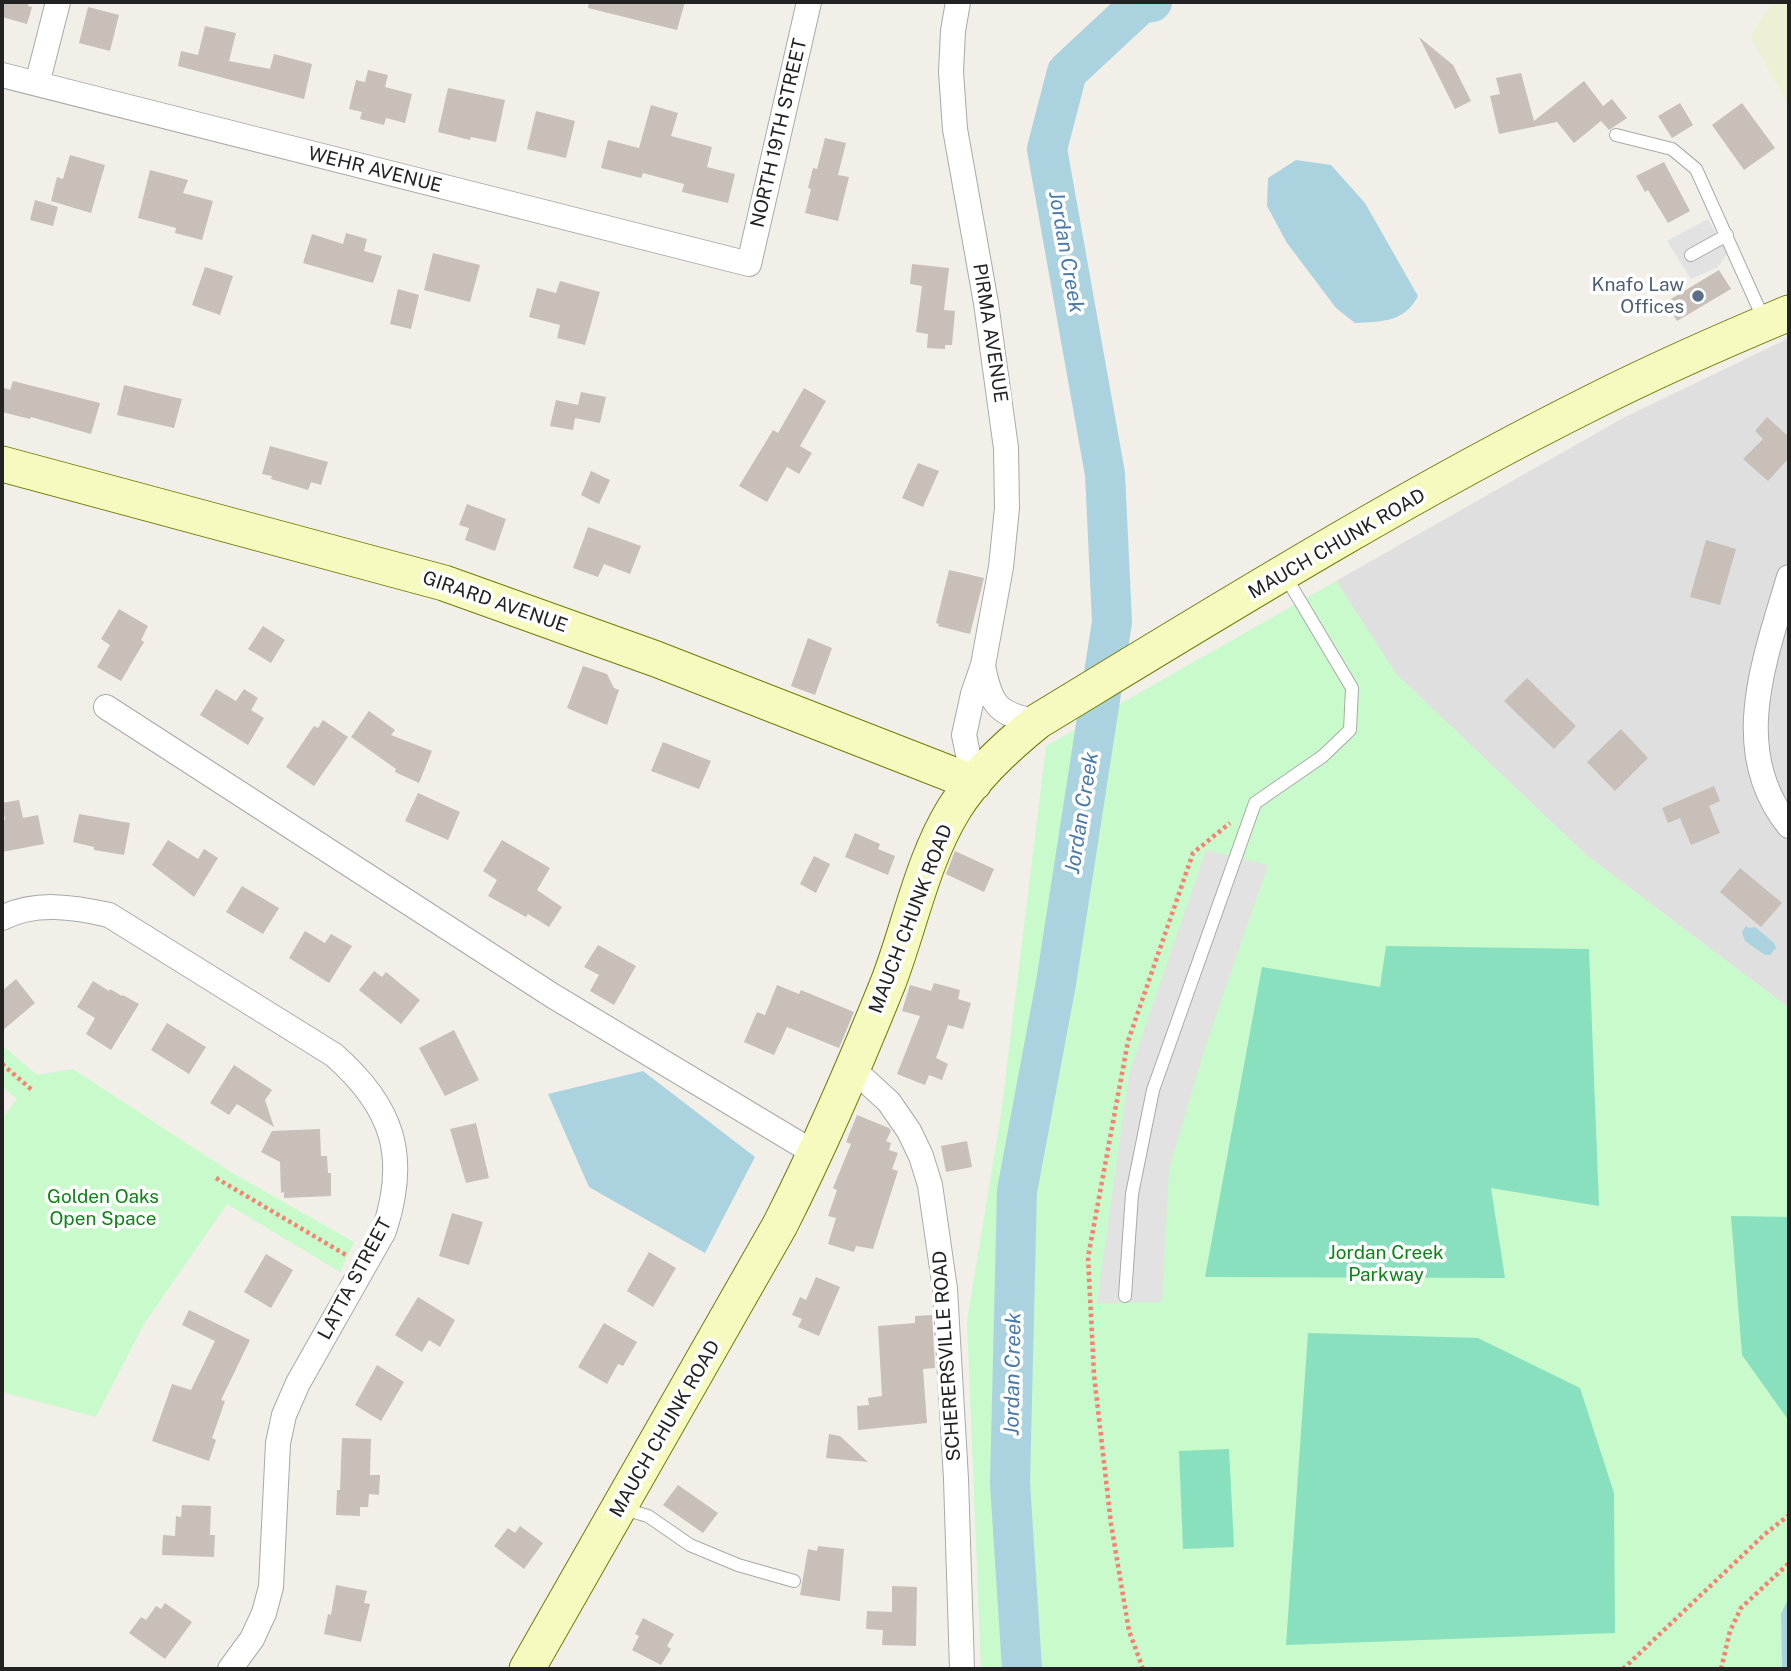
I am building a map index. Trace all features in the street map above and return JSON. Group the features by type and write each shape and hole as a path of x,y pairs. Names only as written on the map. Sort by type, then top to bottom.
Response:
{"main road":[{"name":"MAUCH CHUNK ROAD","path":"527,1669 780,1226 816,1154 853,1069 889,979 938,842 953,811 974,783 1006,749 1038,721 1381,517 1589,404 1777,318"},
{"name":"GIRARD AVENUE","path":"2,464 444,583 741,691 974,783"}],"street":[{"path":"37,84 58,2"},
{"name":"NORTH 19TH STREET","path":"748,264 808,2"},
{"name":"PIRMA AVENUE","path":"958,2 951,72 955,129 986,303 1006,448 1007,508 1001,567 982,664 964,735 974,783"},
{"name":"WEHR AVENUE","path":"2,75 748,264"},
{"path":"1789,577 1784,617 1756,698 1758,763 1766,789 1778,813 1789,826"},
{"name":"PIRMA AVENUE","path":"982,664 988,689 1004,713 1018,719 1038,721"},
{"path":"106,707 553,996 816,1154"},
{"name":"LATTA STREET","path":"2,918 23,910 52,907 81,908 109,915 334,1055 360,1078 377,1102 387,1125 395,1153 396,1178 392,1208 384,1231 298,1384 284,1415 278,1443 271,1587 264,1613 252,1639 230,1669"},
{"name":"SCHERERSVILLE ROAD","path":"853,1069 889,1102 909,1131 922,1156 930,1185 945,1289 956,1479 962,1669"}],"lane":[{"path":"1616,135 1672,149 1696,169 1727,234 1777,318"},
{"path":"1691,255 1727,234"},
{"path":"1125,1296 1132,1195 1153,1090 1255,803 1323,756 1350,730 1352,688 1284,574"},
{"path":"620,1508 648,1516 690,1545 738,1565 794,1581"}],"path":[{"path":"2,1064 32,1090"},
{"path":"216,1178 365,1266"},
{"path":"1623,1669 1765,1534 1789,1515"},
{"path":"1721,1669 1730,1631 1741,1608 1789,1563"}],"shaded area":[{"path":"1708,219 1728,253 1718,267 1691,279 1667,241"},
{"path":"1789,338 1789,1008 1586,855 1396,674 1336,581 1623,418"},
{"path":"1206,850 1268,865 1205,1047 1169,1170 1162,1302 1097,1303 1129,1074"}],"green space":[{"path":"1772,2 1789,2 1789,107 1750,36"},
{"name":"Jordan Creek Parkway","path":"1336,581 1396,674 1586,855 1789,1008 1789,1669 981,1669 967,1321 1001,1114 1046,746"},
{"path":"1386,946 1589,949 1599,1206 1491,1188 1505,1278 1205,1277 1262,967 1380,987"},
{"name":"Golden Oaks Open Space","path":"2,1045 37,1075 73,1069 229,1171 354,1242 340,1272 227,1204 144,1324 96,1417 2,1392 2,1118 17,1099 2,1086"},
{"path":"1731,1216 1789,1217 1789,1421 1742,1355"},
{"path":"1308,1333 1478,1338 1580,1388 1614,1493 1615,1633 1286,1645"},
{"path":"1229,1449 1234,1547 1183,1549 1179,1451"}],"water":[{"path":"1296,160 1331,165 1365,203 1418,296 1413,305 1399,316 1383,321 1355,323 1336,308 1287,243 1267,206 1268,178"},
{"path":"1746,926 1755,927 1774,943 1776,948 1770,955 1765,955 1745,941 1742,932"},
{"path":"643,1071 755,1157 705,1253 589,1187 548,1094"},
{"path":"1789,1597 1789,1669 1782,1669 1781,1614"}],"building":[{"path":"2,2 29,2 28,6 32,7 27,24 2,17"},
{"path":"589,2 685,2 677,30 588,8"},
{"path":"88,7 119,15 110,51 79,43"},
{"path":"205,26 236,33 229,61 270,69 274,54 312,64 304,99 178,66 181,51 198,55"},
{"path":"1419,37 1453,65 1471,101 1455,109"},
{"path":"368,70 388,75 385,87 412,94 405,123 386,118 384,125 360,119 362,112 349,109 356,80 365,82"},
{"path":"1521,73 1534,121 1584,81 1603,106 1612,99 1627,118 1609,130 1601,121 1574,143 1557,122 1499,134 1490,96 1500,94 1496,78"},
{"path":"448,88 505,100 496,142 471,137 470,140 438,132"},
{"path":"1680,103 1693,125 1672,138 1658,116"},
{"path":"1742,103 1775,148 1744,170 1712,125"},
{"path":"651,105 678,113 671,136 712,147 707,167 735,174 728,203 682,192 684,184 643,173 641,178 601,168 608,140 639,148"},
{"path":"536,111 575,121 566,158 527,149"},
{"path":"825,138 846,143 838,175 849,177 838,221 805,213 813,168 817,169"},
{"path":"70,155 105,165 91,213 51,201 57,177 63,179"},
{"path":"1664,162 1690,211 1668,223 1636,176"},
{"path":"150,170 188,180 183,193 213,201 202,240 175,233 176,228 138,218"},
{"path":"35,200 58,207 53,226 30,220"},
{"path":"346,233 367,239 364,251 382,256 373,283 303,263 312,234 343,244"},
{"path":"433,253 480,265 470,302 424,290"},
{"path":"912,264 949,268 944,310 955,311 952,345 945,345 945,349 927,348 928,334 916,332 922,286 910,284"},
{"path":"205,267 233,276 220,315 192,305"},
{"name":"Knafo Law Offices","path":"1719,270 1731,289 1677,321 1666,302"},
{"path":"560,281 600,292 585,345 557,338 560,325 529,317 537,288 556,293"},
{"path":"398,289 419,295 411,329 390,324"},
{"path":"13,381 100,403 91,434 31,417 30,419 2,412 2,387 10,390"},
{"path":"124,385 182,399 174,428 117,415"},
{"path":"804,388 826,401 800,446 812,453 799,474 787,467 767,502 739,486 773,430 778,433"},
{"path":"581,392 606,397 600,423 575,418 573,430 550,426 556,400 578,405"},
{"path":"1767,417 1789,437 1789,458 1768,481 1743,459 1763,439 1755,431"},
{"path":"270,446 328,462 321,485 311,482 308,490 262,474"},
{"path":"918,463 939,471 923,507 902,498"},
{"path":"591,471 610,480 599,504 581,495"},
{"path":"467,504 506,519 495,551 465,540 469,528 459,525"},
{"path":"588,527 641,546 630,574 604,564 598,577 573,568"},
{"path":"1706,540 1736,549 1720,605 1690,597"},
{"path":"949,570 984,578 970,634 938,626 936,623"},
{"path":"119,609 148,626 141,640 144,642 121,681 97,667 110,645 101,639"},
{"path":"263,626 285,640 271,663 248,649"},
{"path":"808,638 832,648 815,695 791,686"},
{"path":"583,666 607,674 614,688 619,690 607,725 567,708"},
{"path":"1527,678 1576,726 1554,749 1504,701"},
{"path":"216,689 236,701 244,689 258,698 251,710 264,718 248,745 200,715"},
{"path":"369,711 395,730 391,735 432,751 419,783 395,772 396,769 351,737"},
{"path":"323,720 348,737 314,786 286,767 314,726 318,728"},
{"path":"1621,729 1648,758 1615,791 1587,762"},
{"path":"663,742 711,761 699,789 651,771"},
{"path":"1714,786 1720,801 1709,806 1720,833 1691,845 1680,818 1668,823 1662,808"},
{"path":"418,793 460,812 448,840 405,821"},
{"path":"19,800 23,818 38,815 44,844 2,852 2,821 5,820 2,803"},
{"path":"79,814 130,823 124,855 94,850 94,847 73,842"},
{"path":"855,833 880,844 878,849 895,856 888,875 845,857"},
{"path":"168,840 198,859 204,849 218,858 194,897 152,865"},
{"path":"502,840 550,868 537,890 562,907 549,927 488,896 497,880 483,871"},
{"path":"955,851 994,869 984,892 946,874"},
{"path":"814,856 830,864 816,893 800,884"},
{"path":"1740,868 1782,903 1761,927 1720,892"},
{"path":"242,886 279,908 263,934 226,912"},
{"path":"305,931 325,943 331,934 352,946 329,983 289,958"},
{"path":"598,945 636,966 614,1005 590,991 599,975 584,967"},
{"path":"374,971 382,977 386,972 420,1000 401,1024 359,990"},
{"path":"16,979 35,1003 2,1031 2,991"},
{"path":"93,981 139,1004 111,1050 86,1034 95,1018 77,1007"},
{"path":"934,983 960,990 958,999 971,1003 963,1029 948,1025 936,1058 948,1064 942,1080 929,1075 925,1085 897,1074 920,1016 902,1011 910,985 931,991"},
{"path":"777,985 799,994 801,990 854,1012 839,1048 787,1027 774,1055 744,1042 757,1012 765,1015"},
{"path":"167,1023 206,1047 189,1074 151,1050"},
{"path":"454,1030 479,1080 445,1096 419,1048"},
{"path":"234,1065 272,1090 265,1100 274,1127 237,1104 229,1115 210,1103"},
{"path":"857,1115 889,1128 891,1131 886,1141 891,1143 889,1150 898,1153 892,1169 898,1171 873,1249 856,1246 854,1252 828,1244 836,1218 828,1216 837,1190 833,1188 851,1144 846,1142"},
{"path":"476,1123 489,1178 466,1183 450,1129"},
{"path":"320,1129 321,1156 327,1156 328,1173 331,1173 331,1196 284,1198 284,1192 281,1193 280,1162 261,1152 272,1131"},
{"path":"967,1141 972,1167 946,1172 941,1146"},
{"path":"452,1213 483,1222 469,1265 439,1256"},
{"path":"649,1252 676,1268 653,1307 627,1291"},
{"path":"266,1254 293,1270 271,1308 244,1292"},
{"path":"816,1277 840,1287 819,1336 798,1327 802,1319 792,1315 800,1297 806,1300"},
{"path":"418,1297 455,1320 440,1347 429,1340 422,1352 395,1335"},
{"path":"189,1310 250,1340 221,1400 225,1401 212,1438 216,1440 209,1461 152,1441 172,1384 191,1390 215,1341 182,1325"},
{"path":"932,1315 935,1368 923,1369 927,1423 858,1430 857,1406 869,1405 868,1398 882,1396 878,1326 915,1323 915,1316"},
{"path":"604,1323 637,1342 623,1366 618,1364 607,1384 578,1367"},
{"path":"377,1365 404,1382 381,1421 355,1405"},
{"path":"829,1434 840,1436 868,1462 826,1458"},
{"path":"342,1438 371,1439 370,1475 380,1475 379,1495 369,1494 368,1507 360,1507 360,1516 336,1515"},
{"path":"678,1485 718,1513 703,1533 663,1505"},
{"path":"182,1505 211,1506 210,1535 215,1535 214,1557 162,1555 163,1535 175,1536 176,1516 181,1517"},
{"path":"520,1526 543,1543 524,1569 494,1546 508,1528 515,1533"},
{"path":"818,1546 844,1549 840,1601 800,1595 808,1549 817,1551"},
{"path":"336,1585 367,1591 364,1603 370,1604 361,1642 324,1634 328,1614 331,1615"},
{"path":"892,1586 917,1587 916,1646 882,1645 883,1630 866,1629 867,1611 892,1612"},
{"path":"165,1603 192,1622 165,1659 129,1633 141,1617 146,1620 156,1606 161,1609"},
{"path":"643,1618 674,1634 667,1646 671,1649 661,1665 632,1650 639,1636 635,1634"}],"waterway":[{"name":"Jordan Creek","path":"1022,1669 1010,1483 1017,1191 1056,983 1112,622 1105,474 1047,149 1067,72 1140,4 1152,2"}],"place":[{"name":"Knafo Law Offices","path":"1698,296"}]}
